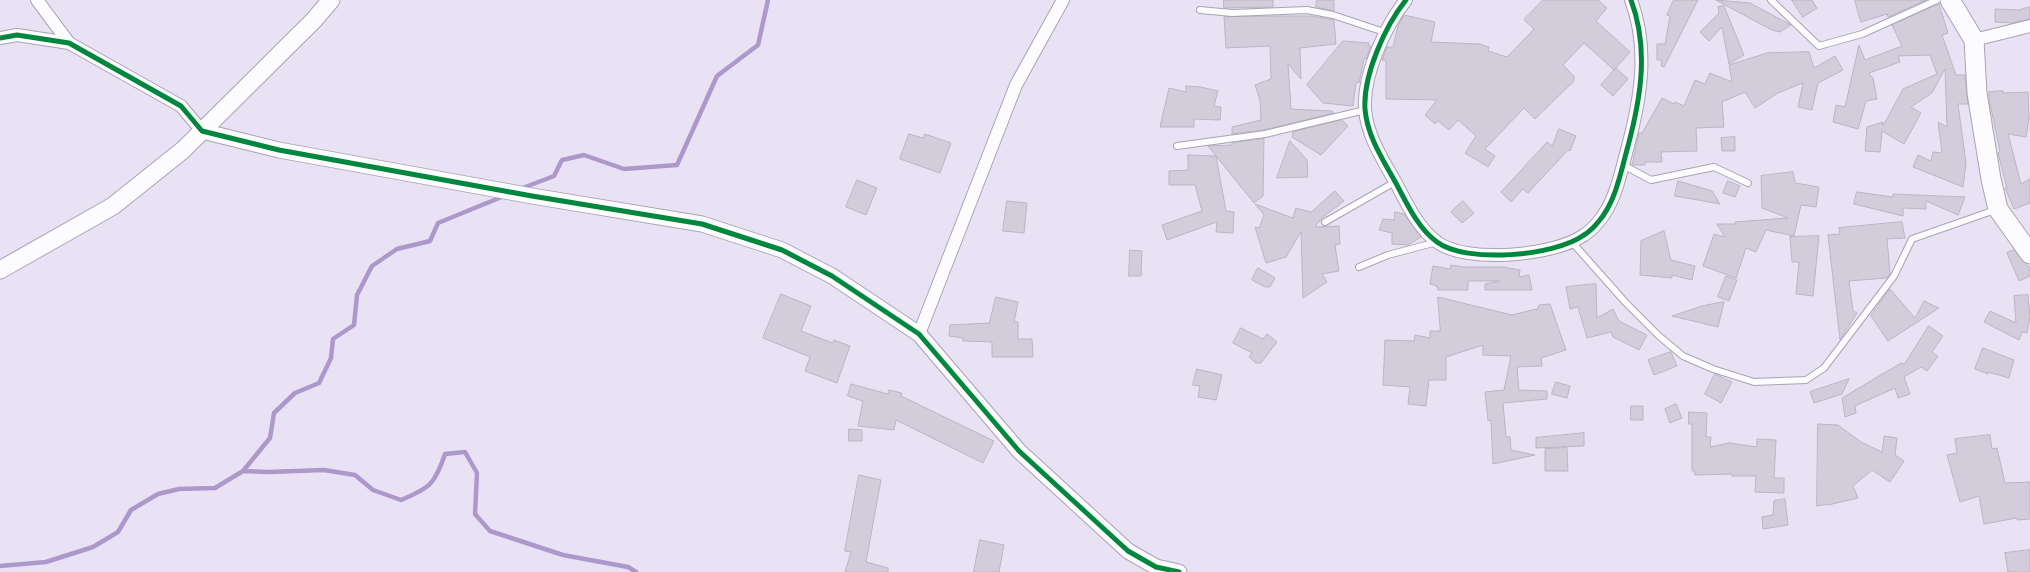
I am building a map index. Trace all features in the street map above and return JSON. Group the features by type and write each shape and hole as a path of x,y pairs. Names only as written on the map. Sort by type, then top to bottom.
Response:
{"main road":[{"path":"0,270 113,206 183,150 314,20 331,0"},
{"path":"1950,0 1974,40 1977,93 1991,179 1998,209 2030,254"}],"street":[{"path":"37,0 69,43"},
{"path":"919,334 1016,85 1063,0"},
{"path":"1406,0 1384,32 1366,92 1365,110 1372,135 1411,211 1437,242 1452,249 1476,254 1509,254 1545,250 1572,242 1584,235 1599,220 1613,199 1635,120 1643,65 1638,23 1631,0"},
{"path":"1974,40 2030,26"},
{"path":"0,38 17,35 69,43 181,106 202,131 279,150 532,196 702,224 782,250 832,276 919,334 1019,451 1128,551 1156,567 1179,572"}],"lane":[{"path":"1771,0 1819,46 1862,34 1936,0"},
{"path":"1200,10 1232,13 1307,10 1333,14 1384,32"},
{"path":"1177,146 1264,134 1365,110"},
{"path":"1623,165 1651,180 1714,167 1748,183"},
{"path":"1325,222 1395,182"},
{"path":"1572,242 1626,303 1659,336 1683,356 1713,369 1754,382 1806,380 1824,368 1894,276 1912,239 1998,209"},
{"path":"1359,267 1388,256 1437,242"}],"building":[{"path":"1224,0 1273,0 1273,7 1224,8"},
{"path":"1317,0 1334,0 1334,11 1316,7"},
{"path":"1543,0 1598,0 1607,8 1596,21 1630,52 1614,70 1584,43 1563,65 1574,76 1574,81 1535,119 1524,108 1485,149 1495,156 1488,167 1465,153 1476,136 1458,120 1449,130 1438,121 1435,124 1425,115 1437,100 1386,99 1386,61 1382,60 1387,47 1393,47 1398,26 1404,15 1435,22 1431,42 1479,44 1489,47 1488,51 1507,57 1534,29 1524,20"},
{"path":"1674,0 1698,0 1664,67 1661,66 1662,60 1657,60 1657,44 1665,44 1670,16 1667,15"},
{"path":"1716,0 1750,3 1791,25 1780,32 1772,30"},
{"path":"1792,0 1812,0 1817,8 1803,17"},
{"path":"1855,0 1926,0 1888,17 1887,14 1861,22"},
{"path":"1939,4 1948,33 1942,35 1956,75 1965,75 1968,104 1958,104 1966,163 1963,187 1913,167 1918,155 1931,161 1933,152 1942,153 1938,122 1947,127 1945,69 1932,93 1911,107 1921,113 1904,144 1882,131 1880,152 1865,151 1867,127 1883,122 1883,126 1903,89 1937,74 1930,55 1898,56 1900,62 1869,73 1873,78 1877,99 1866,101 1858,129 1833,122 1836,105 1845,107 1859,45 1865,60 1902,46 1892,25"},
{"path":"1724,6 1744,55 1729,64 1722,27 1709,41 1700,32 1719,13 1718,7"},
{"path":"2030,7 2030,19 2012,23 1995,22 1995,9 2018,10"},
{"path":"1312,16 1334,20 1336,44 1300,48 1301,79 1288,64 1291,109 1332,111 1334,113 1264,130 1232,134 1232,127 1261,120 1260,100 1255,85 1271,79 1270,46 1226,48 1224,17"},
{"path":"1343,41 1369,43 1368,46 1371,46 1366,59 1364,59 1359,83 1356,82 1353,106 1323,103 1307,85"},
{"path":"1809,52 1814,68 1835,56 1843,70 1818,83 1812,110 1798,107 1803,83 1778,93 1755,108 1745,92 1722,102 1724,127 1696,128 1697,151 1661,152 1662,162 1645,162 1645,165 1632,165 1639,133 1642,133 1662,98 1674,104 1675,102 1684,106 1695,80 1705,84 1710,73 1732,82 1729,65 1767,53"},
{"path":"1616,68 1628,79 1613,96 1601,85"},
{"path":"1186,86 1201,87 1218,91 1214,106 1221,107 1220,120 1194,119 1194,127 1160,127 1169,88 1186,92"},
{"path":"2003,91 2003,93 2028,92 2029,119 2026,137 2008,134 2021,184 2030,179 2030,203 2014,209 2005,188 2007,188 1998,153 2000,151 1989,99 1989,92"},
{"path":"1342,120 1348,126 1321,155 1292,137 1293,132"},
{"path":"1559,129 1576,136 1570,151 1568,150 1528,193 1523,189 1511,202 1501,192 1547,142 1552,146"},
{"path":"909,134 923,138 925,134 951,143 940,173 900,159"},
{"path":"1735,137 1735,151 1722,151 1721,138"},
{"path":"1264,139 1263,196 1254,203 1208,146 1232,145 1232,143"},
{"path":"1290,141 1307,160 1308,177 1277,178"},
{"path":"1188,155 1216,156 1226,211 1234,212 1233,233 1216,232 1217,222 1167,240 1162,225 1202,211 1195,185 1169,185 1169,171 1188,170"},
{"path":"1793,172 1795,183 1819,187 1816,207 1801,205 1794,236 1766,230 1756,252 1746,248 1736,278 1703,266 1714,234 1725,237 1717,224 1735,224 1735,222 1788,218 1762,208 1761,176"},
{"path":"857,180 877,188 866,215 846,207"},
{"path":"1678,181 1712,191 1720,204 1675,196"},
{"path":"1728,181 1740,186 1735,197 1723,193"},
{"path":"1335,191 1344,201 1322,218 1315,227 1339,226 1340,244 1335,245 1339,271 1322,274 1327,282 1303,298 1301,232 1286,257 1266,263 1255,227 1259,228 1264,215 1255,204 1293,218 1296,208 1311,212"},
{"path":"1857,192 1893,197 1893,194 1965,197 1958,215 1926,201 1926,209 1903,208 1903,216 1854,204"},
{"path":"1007,201 1027,203 1024,233 1003,231"},
{"path":"1463,201 1474,213 1462,223 1451,212"},
{"path":"1395,212 1404,214 1421,237 1408,245 1392,244 1392,233 1379,230 1383,219 1394,220"},
{"path":"1902,222 1905,238 1887,239 1890,273 1887,278 1849,281 1853,311 1857,313 1840,340 1828,235 1840,234 1839,228"},
{"path":"1664,231 1671,260 1695,266 1692,280 1672,275 1672,278 1640,275 1641,241"},
{"path":"1819,236 1813,296 1796,294 1799,262 1792,262 1790,237"},
{"path":"1130,250 1142,251 1141,276 1129,276"},
{"path":"2014,250 2030,268 2030,276 2019,281 2007,253"},
{"path":"1451,265 1464,267 1504,267 1520,270 1519,277 1529,275 1532,290 1485,290 1485,284 1500,281 1468,281 1468,290 1438,290 1437,286 1430,284 1433,266 1450,269"},
{"path":"1258,268 1275,278 1270,287 1265,287 1252,280"},
{"path":"1726,276 1737,280 1729,301 1718,297"},
{"path":"1596,284 1597,318 1613,309 1619,321 1647,335 1639,350 1613,337 1611,332 1587,338 1578,307 1570,309 1566,287"},
{"path":"1890,289 1915,318 1924,301 1939,308 1888,341 1871,316"},
{"path":"781,294 811,306 801,331 833,343 834,340 850,346 837,383 805,371 810,357 763,338"},
{"path":"2028,295 2030,317 2027,333 2022,332 2019,340 1984,322 1990,311 2016,323 2014,296"},
{"path":"996,297 1018,302 1014,322 1018,322 1018,339 1032,339 1033,357 992,357 992,342 963,341 963,338 949,336 950,325 989,323"},
{"path":"1438,297 1512,315 1537,310 1539,305 1550,304 1566,350 1541,358 1542,366 1517,367 1519,390 1547,391 1547,399 1503,403 1506,437 1510,437 1511,450 1535,455 1493,464 1491,420 1488,421 1485,392 1504,390 1511,356 1483,355 1483,345 1446,357 1446,380 1429,380 1426,406 1408,404 1410,387 1383,385 1385,340 1414,341 1415,335 1430,338 1430,331 1440,331"},
{"path":"1724,302 1718,327 1672,316 1702,306"},
{"path":"1929,326 1943,336 1932,352 1938,356 1927,371 1921,367 1904,377 1910,394 1898,398 1895,388 1855,406 1856,413 1845,417 1842,398 1901,363 1904,364"},
{"path":"1241,328 1263,339 1267,334 1277,342 1261,363 1256,363 1249,357 1252,353 1233,343"},
{"path":"1983,348 2014,360 2009,378 1988,372 1988,374 1975,369"},
{"path":"1671,352 1677,366 1654,375 1648,360"},
{"path":"1197,369 1222,375 1216,400 1198,397 1200,386 1193,385"},
{"path":"1715,374 1732,382 1721,403 1705,394"},
{"path":"1849,379 1842,394 1814,403 1810,392"},
{"path":"1556,382 1570,386 1567,398 1552,394"},
{"path":"851,384 888,394 889,390 902,393 901,396 994,441 983,463 896,420 894,430 858,426 863,401 848,396"},
{"path":"1676,404 1682,418 1670,423 1665,409"},
{"path":"1631,406 1643,406 1643,420 1631,420"},
{"path":"1689,412 1707,413 1706,437 1711,437 1710,447 1729,443 1757,447 1757,439 1776,440 1774,478 1784,478 1784,493 1755,492 1756,476 1732,476 1732,474 1695,475 1694,471 1692,471 1692,424 1689,424"},
{"path":"1818,424 1838,425 1861,442 1882,452 1884,436 1897,438 1895,455 1904,461 1890,482 1872,470 1853,486 1858,498 1817,506"},
{"path":"849,429 862,430 862,441 849,441"},
{"path":"1584,433 1584,446 1536,448 1536,438"},
{"path":"1990,435 1992,449 1997,448 2005,483 2030,482 2030,519 2017,520 2017,518 1984,524 1979,496 1960,502 1947,455 1957,453 1955,439"},
{"path":"1567,448 1568,471 1545,471 1545,449"},
{"path":"859,475 881,480 866,562 888,568 888,572 845,572 851,552 845,551"},
{"path":"1785,499 1788,525 1763,529 1762,517 1773,515 1774,501"},
{"path":"980,540 1004,545 999,572 974,572"},
{"path":"2030,550 2030,572 2008,572 2005,553"}],"waterway":[{"path":"520,189 554,176 562,160 584,155 624,169 677,165 717,76 758,45 768,0"},
{"path":"243,471 270,438 274,413 295,393 319,383 331,358 333,339 354,325 357,295 372,266 397,249 430,241 438,223 504,196"},
{"path":"0,566 46,562 93,547 118,532 131,510 158,494 179,489 215,488 243,471 268,472 324,470 355,475 373,490 401,500 419,492 430,484 438,472 445,454 465,452 477,473 475,514 490,531 563,555 628,567 636,572"}],"cycle path":[{"path":"1406,0 1390,23 1372,66 1365,96 1366,119 1369,130 1377,150 1414,217 1425,231 1437,242 1450,249 1468,253 1489,255 1510,255 1532,252 1553,248 1571,242 1592,229 1605,213 1614,195 1628,146 1633,128 1639,91 1641,73 1640,36 1637,18 1631,0"},
{"path":"0,38 17,35 69,43 181,106 202,131 279,150 532,196 702,224 782,250 832,276 919,334 1019,451 1128,551 1156,567 1179,572"}]}
